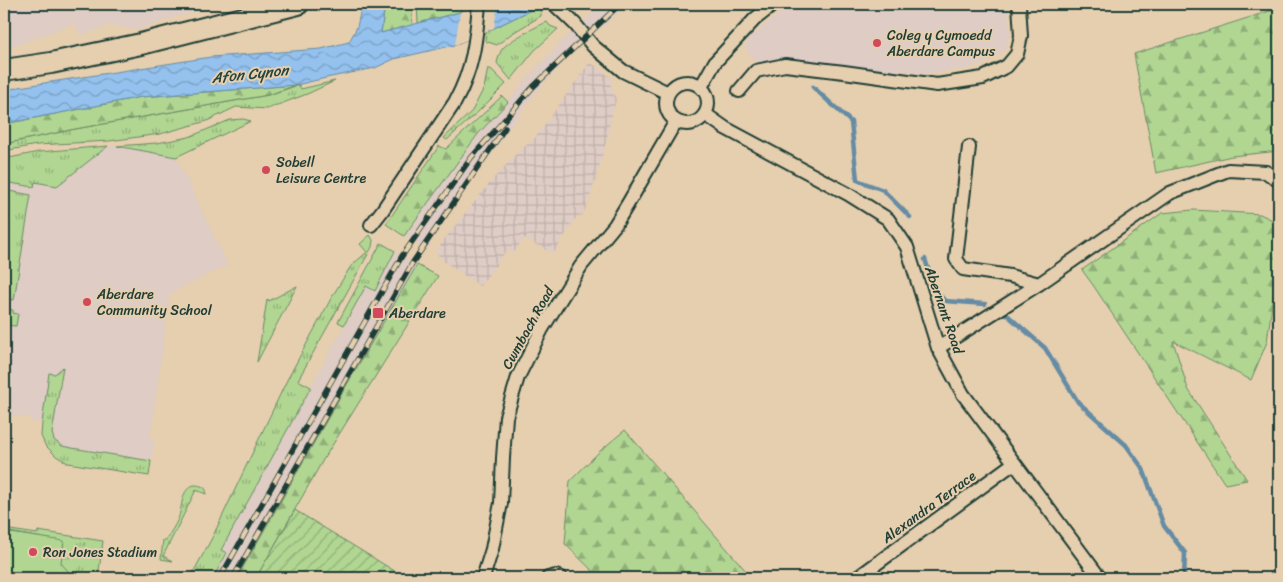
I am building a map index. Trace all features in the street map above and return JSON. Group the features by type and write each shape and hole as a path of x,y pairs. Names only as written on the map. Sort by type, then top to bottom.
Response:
{"main road":[{"path":"4,70 51,63 141,44 298,4"}],"street":[{"path":"371,224 463,88 471,66 479,4"},
{"path":"554,4 593,46 623,71 668,93"},
{"path":"701,87 715,62 755,19 774,4"},
{"path":"739,91 756,70 785,65 937,85 983,78 1007,66 1017,54 1021,36 1019,4"},
{"path":"683,82 696,84 701,87 707,97 705,114 695,123 682,124 676,121 671,117 666,106 668,93 677,84 683,82"},
{"name":"Abernant Road","path":"705,114 725,128 848,194 888,219 907,248 938,348 962,394 1100,578"},
{"name":"Cwmbach Road","path":"482,578 492,548 501,503 502,458 506,417 518,377 542,329 581,266 615,225 676,121"},
{"path":"969,147 956,259 963,269 1010,276 1039,284"},
{"path":"938,348 1039,284 1170,192 1228,170 1266,172 1279,181"},
{"name":"Alexandra Terrace","path":"859,577 1014,463"},
{"path":"548,578 556,576 561,578"}],"shaded area":[{"path":"4,4 223,4 135,30 118,26 106,26 81,36 74,23 23,43 4,47"},
{"path":"603,4 630,4 569,57 529,101 455,205 426,250 404,236 478,134 562,41"},
{"name":"Coleg y Cymoedd Aberdare Campus","path":"791,4 1007,4 1010,33 1005,50 987,63 966,69 921,74 899,69 898,75 795,59 775,60 764,64 756,63 745,48 748,39"},
{"path":"590,62 613,79 610,83 616,100 593,188 583,215 577,216 553,254 524,238 513,254 507,250 480,286 442,260 436,252 494,178 518,152 535,138"},
{"name":"Aberdare Community School","path":"157,143 168,149 176,157 228,265 170,293 150,439 155,440 149,476 68,463 56,456 45,445 41,436 42,423 33,422 30,418 4,413 4,159 39,152"},
{"path":"395,251 417,265 237,578 213,578 227,553 221,550 366,286 375,291"}],"green space":[{"path":"385,4 411,4 413,25 381,33"},
{"path":"417,4 462,4 460,12 418,23"},
{"path":"537,7 541,11 541,16 497,45 485,41 486,32"},
{"path":"1279,7 1279,151 1232,156 1156,173 1134,54"},
{"path":"547,22 550,26 558,29 534,51 511,80 497,63 501,51 515,39"},
{"path":"488,68 506,84 447,140 444,138 472,111 484,88"},
{"path":"335,81 267,109 236,107 207,121 160,134 109,141 37,145 4,151 4,144 75,129 268,95 299,85 301,89"},
{"path":"296,85 268,95 75,129 4,144 4,124 141,97"},
{"path":"502,96 508,102 478,134 404,236 386,224 439,146 446,149"},
{"path":"243,119 251,121 176,157 117,146 157,143 189,137 230,120"},
{"path":"108,146 57,186 35,182 34,187 4,182 4,159 39,152"},
{"path":"4,190 31,195 14,300 4,298"},
{"path":"1193,210 1260,214 1279,223 1279,280 1274,290 1267,342 1251,380 1173,341 1188,389 1247,480 1225,484 1082,270 1162,213"},
{"path":"370,235 373,240 372,247 298,380 311,387 221,550 227,553 213,578 190,578 212,538 287,380 351,266 367,252 360,244"},
{"path":"381,243 395,251 375,291 366,286 344,325 338,322"},
{"path":"417,265 438,276 323,460 256,578 237,578 353,374"},
{"path":"297,286 257,362 267,300 269,301"},
{"path":"4,309 13,310 13,313 18,314 16,326 4,325"},
{"path":"63,367 52,433 54,440 62,446 151,461 149,476 68,463 56,456 45,445 41,436 49,373 55,374"},
{"path":"625,430 752,578 600,578 565,544 570,481 600,451"},
{"path":"194,485 205,488 206,494 196,490 163,556 173,561 161,559 163,540 166,540 177,522 186,491"},
{"path":"295,510 406,578 256,578"},
{"path":"4,529 37,534 38,531 103,541 98,578 60,578 54,540 4,531"},
{"name":"Ron Jones Stadium","path":"4,532 64,541 61,563 74,578 4,578"}],"water":[{"name":"Afon Cynon","path":"362,4 385,4 381,33 460,12 482,4 543,4 455,45 394,59 375,68 296,85 141,97 4,124 4,91 19,87 211,57 321,49 349,42 357,27"}],"pier":[{"path":"482,4 498,4 494,28 455,45 460,12"}],"waterway":[{"path":"813,87 851,122 857,180 883,190 910,217"},
{"path":"925,259 935,290 945,301 985,304"},
{"path":"1005,313 1045,348 1078,402 1126,445 1143,469 1164,526 1185,553 1184,578"}],"railway":[{"path":"220,578 402,256 471,158 533,87 620,4"},
{"path":"233,578 413,262 505,128"}],"place":[{"name":"Coleg y Cymoedd Aberdare Campus","path":"877,43"},
{"name":"Sobell Leisure Centre","path":"266,170"},
{"name":"Aberdare Community School","path":"87,302"},
{"name":"Aberdare","path":"378,313"},
{"name":"Ron Jones Stadium","path":"33,552"}]}
